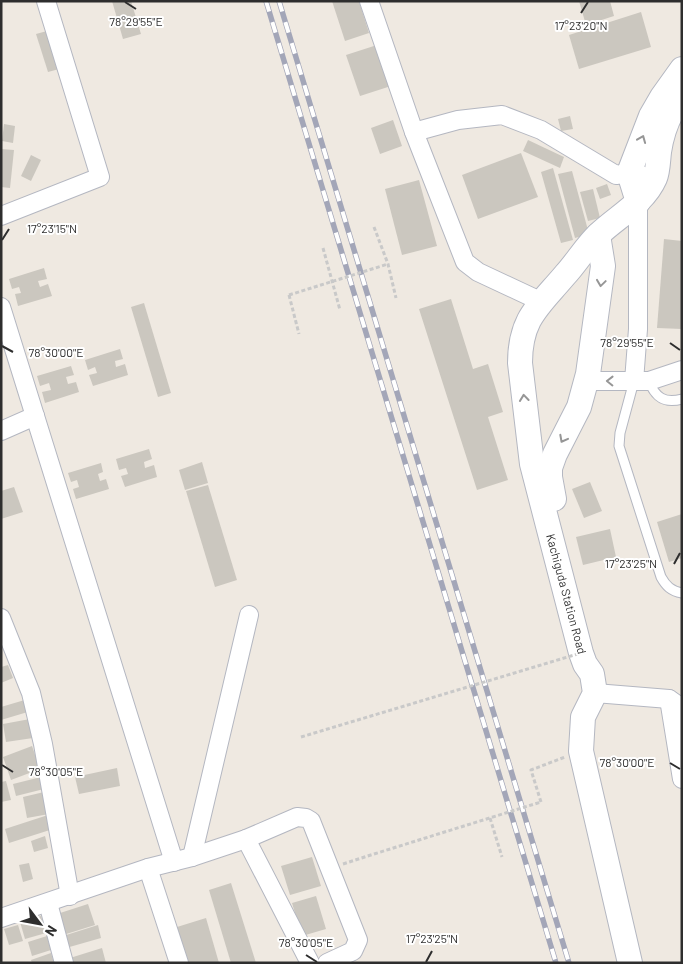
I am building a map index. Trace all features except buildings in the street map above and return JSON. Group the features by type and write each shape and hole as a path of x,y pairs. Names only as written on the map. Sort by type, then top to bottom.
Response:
{"main road":[{"path":"638,202 629,173 651,116 682,70"},
{"name":"Kachiguda Station Road","path":"589,673 530,452 520,349 522,337 531,315 540,301 564,276 598,235 638,202 655,177 659,149 666,122 682,96"},
{"name":"Kachiguda Station Road","path":"589,673 596,650 594,639 550,477 550,468 579,406 587,381 603,266 598,235"},
{"path":"589,673 581,752 630,963"}],"street":[{"path":"1,216 100,178 46,1"},
{"path":"369,1 414,132 465,262 478,272 540,301"},
{"path":"414,132 458,120 502,115 541,130 616,175 629,173 655,177"},
{"path":"638,202 638,330 641,381"},
{"path":"1,307 174,862"},
{"path":"587,381 641,381 682,370"},
{"path":"1,430 35,416"},
{"path":"192,857 249,615"},
{"path":"1,618 32,693 70,896"},
{"path":"589,673 675,703 682,779"},
{"path":"1,918 148,868 192,857 297,817 306,818 311,821 358,940 353,951 327,963"},
{"path":"246,838 310,963"},
{"path":"148,868 179,963"},
{"path":"48,903 64,963"}],"lane":[{"path":"682,399 673,402 662,399 641,381 620,433 619,446 661,577 665,585 673,591 682,593"}],"path":[{"path":"374,227 388,264 396,298"},
{"path":"323,248 340,310"},
{"path":"299,334 289,295 388,264"},
{"path":"301,737 589,673"},
{"path":"346,872 342,864 541,802 531,770 581,752"},
{"path":"490,818 502,857"}],"railway":[{"path":"266,1 556,963"},
{"path":"279,1 569,963"}]}
